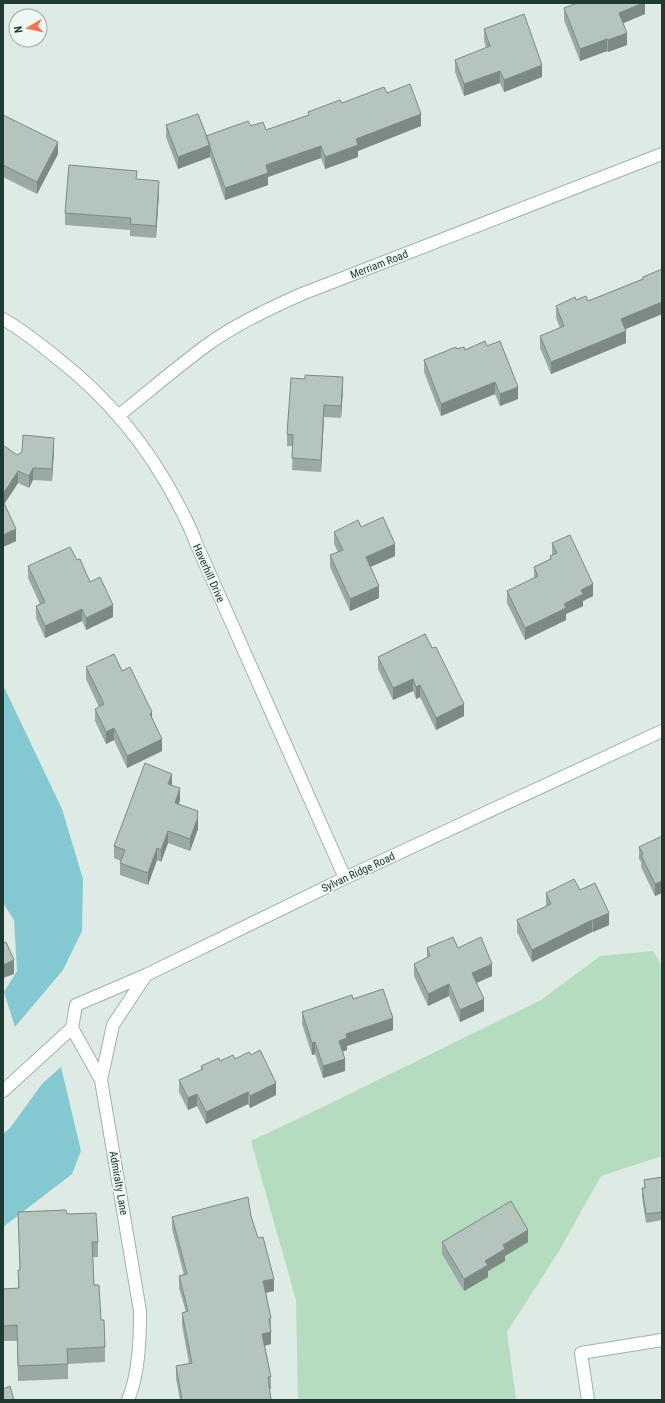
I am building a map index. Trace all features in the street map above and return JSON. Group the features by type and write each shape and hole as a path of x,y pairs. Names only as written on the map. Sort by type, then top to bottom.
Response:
{"street":[{"name":"Merriam Road","path":"118,416 179,366 208,345 249,320 280,304 662,154"},
{"name":"Haverhill Drive","path":"3,319 40,343 68,365 94,390 118,416 154,462 166,481 192,532 345,878"},
{"name":"Sylvan Ridge Road","path":"72,1028 76,1005 146,976 345,878 662,731"},
{"name":"Admiralty Lane","path":"128,1400 138,1360 140,1311 101,1080 113,1025 146,976"},
{"path":"3,1091 72,1028 101,1080"},
{"path":"588,1400 581,1353 662,1340"}],"green space":[{"path":"653,951 662,966 662,1156 601,1176 559,1251 507,1332 516,1400 298,1400 296,1300 251,1141 541,1000 600,956"}],"water":[{"path":"3,685 62,809 83,879 82,931 63,970 15,1027 4,992 17,971 14,920 3,903"},
{"path":"61,1067 81,1151 72,1174 3,1227 3,1134 10,1128 42,1084"}],"building":[{"path":"577,3 643,3 619,13 627,33 580,49 564,8"},
{"path":"524,14 542,65 504,80 500,71 464,84 455,60 490,46 484,29"},
{"path":"410,84 421,114 356,139 358,145 325,157 321,146 266,165 268,173 225,188 206,136 248,121 251,126 263,122 266,130 309,115 308,112 340,100 342,103 384,87 387,93"},
{"path":"198,114 210,145 178,157 166,125"},
{"path":"3,115 58,142 37,182 3,165"},
{"path":"69,165 137,171 136,179 159,181 156,226 130,224 131,218 65,213"},
{"path":"662,269 662,302 621,319 626,331 551,362 540,336 564,326 556,306 575,297 576,300 586,296 588,301 643,279 643,277"},
{"path":"485,341 487,346 500,341 518,387 500,394 495,382 441,404 424,360 456,347 457,349 464,347 465,350"},
{"path":"305,375 343,377 341,406 324,405 321,460 292,458 293,435 287,434 291,378 305,379"},
{"path":"23,435 54,438 52,469 33,468 29,476 18,471 3,494 3,445 17,455 22,452"},
{"path":"3,501 16,529 3,535"},
{"path":"383,517 395,544 366,557 379,586 350,599 330,555 343,550 334,532 358,520 361,527"},
{"path":"570,535 593,584 581,590 583,594 564,604 566,608 525,628 507,591 538,576 534,567 551,559 550,556 557,553 552,543"},
{"path":"70,547 77,560 80,559 90,582 100,577 113,605 86,618 82,609 45,626 36,606 45,602 28,566"},
{"path":"425,634 432,648 436,647 464,704 436,718 420,685 416,687 413,679 393,688 378,657"},
{"path":"114,654 122,671 130,667 152,712 150,714 162,739 127,756 114,728 106,732 95,709 104,704 86,667"},
{"path":"145,763 172,774 168,784 180,788 175,803 198,811 198,817 190,839 168,831 161,850 157,848 148,873 120,863 125,850 114,846"},
{"path":"662,836 662,881 655,884 641,855 643,854 639,847"},
{"path":"574,879 580,890 595,883 609,913 532,950 517,920 551,904 546,893"},
{"path":"453,937 458,948 481,937 492,964 472,973 484,999 460,1010 449,984 428,994 414,964 430,956 427,948"},
{"path":"6,942 14,960 3,965 3,943"},
{"path":"383,989 393,1018 346,1034 347,1038 339,1041 345,1059 323,1066 315,1042 312,1043 302,1012 352,995 353,999"},
{"path":"260,1050 276,1083 250,1096 248,1092 206,1112 197,1094 188,1098 179,1080 203,1069 201,1066 219,1058 220,1061 233,1055 235,1059 249,1052 251,1055"},
{"path":"662,1177 662,1212 646,1214 642,1188 645,1188 644,1180"},
{"path":"248,1197 251,1216 258,1238 263,1237 274,1279 263,1281 271,1318 269,1319 271,1332 262,1334 271,1377 268,1377 271,1400 182,1400 176,1366 192,1363 182,1313 188,1311 179,1276 187,1274 172,1217"},
{"path":"511,1201 528,1230 503,1245 505,1249 485,1261 488,1265 464,1279 442,1242"},
{"path":"66,1210 67,1214 96,1213 98,1242 92,1242 94,1285 99,1285 101,1320 104,1320 105,1347 67,1349 68,1364 18,1366 17,1325 3,1326 3,1289 19,1288 18,1270 20,1270 18,1212"},
{"path":"10,1386 14,1400 3,1400 3,1389"}]}
